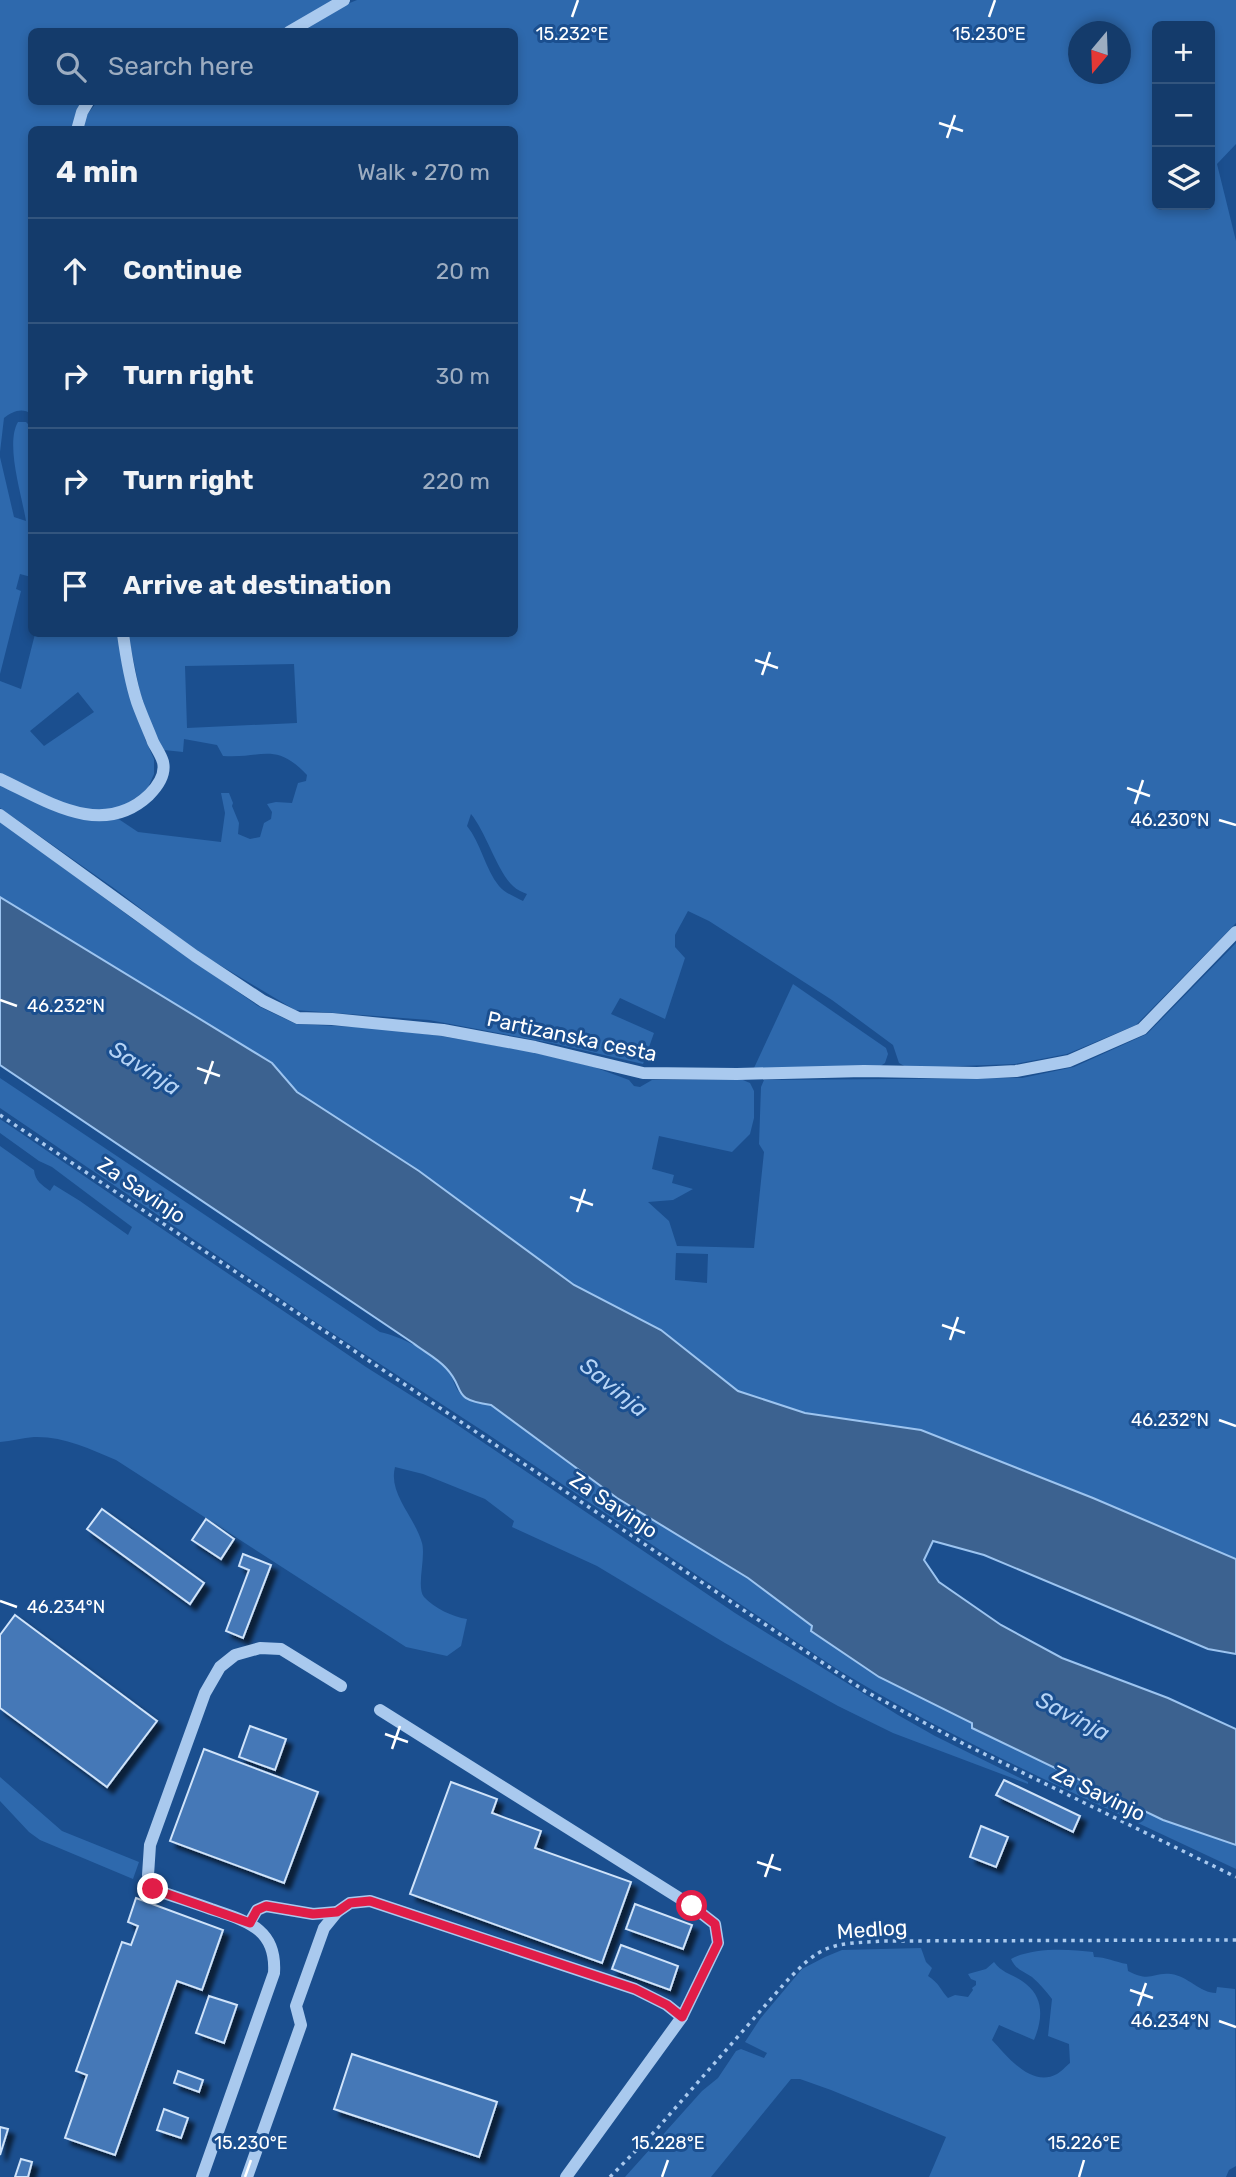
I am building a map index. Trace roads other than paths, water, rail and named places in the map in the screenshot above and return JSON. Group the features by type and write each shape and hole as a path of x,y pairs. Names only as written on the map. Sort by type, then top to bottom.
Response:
{"street":[{"path":"296,28 344,0"},
{"path":"78,126 86,105"},
{"path":"0,779 78,814 102,817 134,806 157,787 163,775 163,762 137,700 124,637"},
{"name":"Partizanska cesta","path":"0,815 195,956 263,1001 298,1018 443,1030 535,1047 643,1073 977,1073 1016,1071 1069,1061 1142,1029 1236,932"},
{"path":"202,2177 274,1973 275,1958 263,1933 250,1923 153,1889 148,1875 150,1845 205,1693 220,1667 235,1655 260,1648 281,1649 341,1686"},
{"path":"380,1710 692,1906 715,1924 718,1943 682,2017 566,2177"},
{"path":"247,2177 301,2025 296,2006 324,1927 337,1912 350,1903 370,1901 635,1989 667,2005 682,2017"},
{"path":"250,1923 257,1910 266,1906 313,1914 337,1912"}],"water":[{"name":"Savinja","path":"0,897 272,1063 297,1092 419,1171 574,1285 661,1330 738,1391 805,1413 921,1430 1093,1498 1236,1559 1236,1654 1208,1649 984,1555 933,1541 924,1560 939,1582 1001,1625 1062,1658 1168,1698 1236,1729 1236,1845 1163,1820 972,1728 972,1723 879,1677 811,1631 812,1626 748,1578 617,1498 491,1405 469,1400 446,1368 413,1343 0,1065"}]}
